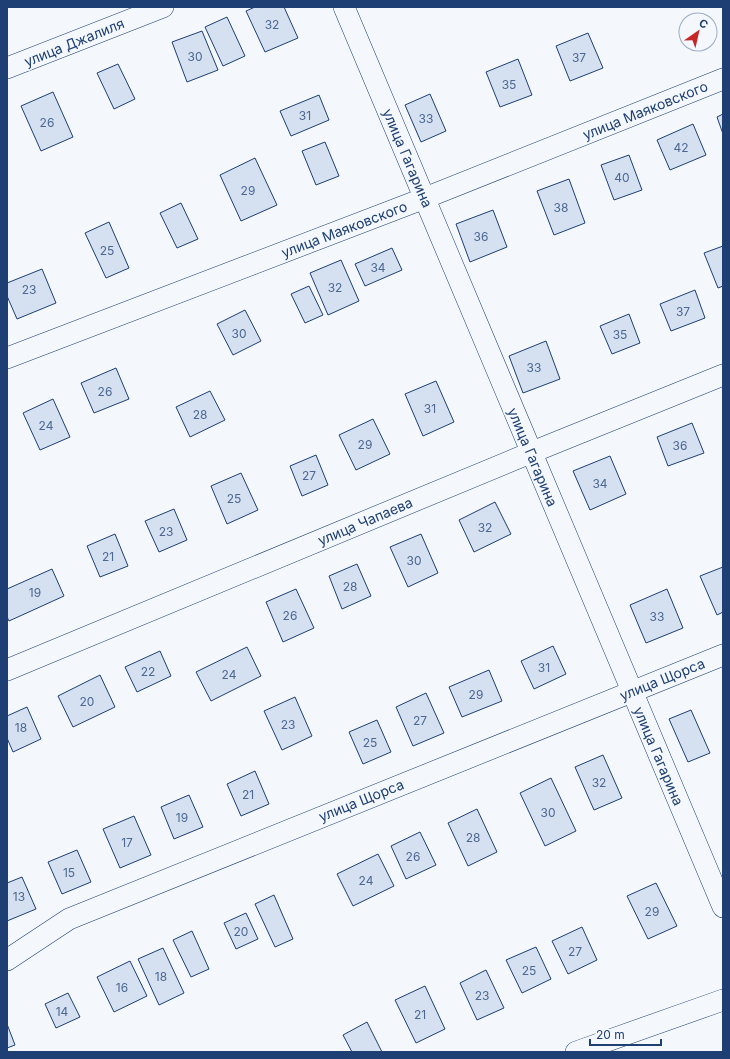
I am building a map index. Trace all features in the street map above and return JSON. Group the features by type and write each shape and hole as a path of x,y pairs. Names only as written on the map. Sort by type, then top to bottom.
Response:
{"street":[{"name":"улица Джалиля","path":"7,68 162,7"},
{"name":"улица Гагарина","path":"344,7 425,198 530,453 723,907"},
{"name":"улица Маяковского","path":"7,358 425,198 723,79"},
{"name":"улица Чапаева","path":"7,670 530,453 723,375"},
{"name":"улица Щорса","path":"7,960 68,919 723,655"},
{"path":"576,1052 723,1000"}],"building":[{"path":"255,7 284,7 298,38 265,52 246,11"},
{"path":"227,17 245,56 223,66 205,27"},
{"path":"202,31 218,70 187,82 172,42"},
{"path":"588,33 603,68 570,81 556,46"},
{"path":"518,59 532,95 500,107 486,72"},
{"path":"118,64 135,99 114,109 97,73"},
{"path":"53,92 73,137 41,151 21,106"},
{"path":"430,94 446,131 421,142 405,105"},
{"path":"319,95 329,120 291,136 280,111"},
{"path":"723,114 723,134 717,117"},
{"path":"693,124 706,155 670,170 657,140"},
{"path":"325,142 339,176 316,185 302,151"},
{"path":"629,155 642,190 614,200 601,165"},
{"path":"255,158 277,205 241,221 220,175"},
{"path":"569,179 585,223 554,235 537,191"},
{"path":"181,203 198,239 177,248 160,213"},
{"path":"493,210 507,247 470,262 456,224"},
{"path":"109,222 129,268 106,278 85,233"},
{"path":"723,246 723,286 718,288 704,253"},
{"path":"392,248 402,270 365,286 355,264"},
{"path":"341,260 359,301 328,315 310,273"},
{"path":"42,269 56,303 17,319 7,296 7,283"},
{"path":"309,286 323,315 305,323 291,294"},
{"path":"695,290 705,318 671,331 660,304"},
{"path":"245,310 261,341 233,355 217,324"},
{"path":"629,314 640,343 612,354 600,326"},
{"path":"546,341 560,379 523,393 509,356"},
{"path":"116,368 129,399 94,413 81,383"},
{"path":"436,381 454,422 423,436 405,394"},
{"path":"210,391 225,420 190,437 176,407"},
{"path":"53,399 70,437 40,450 23,413"},
{"path":"373,419 390,454 356,470 339,435"},
{"path":"692,423 704,453 668,466 657,437"},
{"path":"316,455 328,485 302,496 290,466"},
{"path":"610,456 626,494 590,510 573,471"},
{"path":"241,473 258,510 227,524 211,486"},
{"path":"495,502 511,534 474,552 459,520"},
{"path":"174,509 187,540 159,552 145,521"},
{"path":"115,534 128,566 100,577 87,546"},
{"path":"421,534 438,573 408,587 390,547"},
{"path":"357,564 371,596 342,609 329,576"},
{"path":"723,567 723,612 717,615 700,576"},
{"path":"52,569 64,596 9,621 7,617 7,589"},
{"path":"296,589 314,628 283,642 266,602"},
{"path":"667,589 683,628 646,643 630,605"},
{"path":"553,646 566,674 534,689 521,661"},
{"path":"247,647 261,676 211,701 196,672"},
{"path":"160,651 171,676 137,692 125,667"},
{"path":"489,670 502,701 462,717 449,687"},
{"path":"100,675 115,707 73,727 58,696"},
{"path":"426,693 444,733 413,746 396,707"},
{"path":"295,697 312,736 282,750 264,711"},
{"path":"27,707 41,739 13,752 7,738 7,716"},
{"path":"691,710 710,753 688,762 669,719"},
{"path":"377,720 391,752 363,764 349,732"},
{"path":"603,755 622,798 594,810 575,767"},
{"path":"255,771 269,804 241,816 227,784"},
{"path":"551,778 576,831 545,846 520,793"},
{"path":"189,795 203,827 174,839 161,807"},
{"path":"477,809 497,852 468,866 448,823"},
{"path":"134,816 151,855 120,868 103,829"},
{"path":"420,832 436,865 406,879 391,846"},
{"path":"77,850 91,882 62,894 48,862"},
{"path":"378,854 394,886 353,906 337,874"},
{"path":"22,877 36,909 7,921 7,883"},
{"path":"656,883 677,926 648,939 627,896"},
{"path":"274,895 293,939 275,947 255,904"},
{"path":"246,913 258,939 236,949 224,923"},
{"path":"582,927 597,960 568,974 552,941"},
{"path":"192,931 209,969 191,977 173,940"},
{"path":"536,947 551,979 522,993 506,960"},
{"path":"163,948 184,993 159,1005 138,959"},
{"path":"130,961 147,996 114,1012 97,977"},
{"path":"486,970 504,1008 477,1020 460,983"},
{"path":"425,986 445,1029 416,1043 395,1000"},
{"path":"68,993 80,1017 56,1028 45,1004"},
{"path":"367,1022 382,1052 352,1052 343,1035"},
{"path":"7,1024 15,1045 7,1048"}]}
